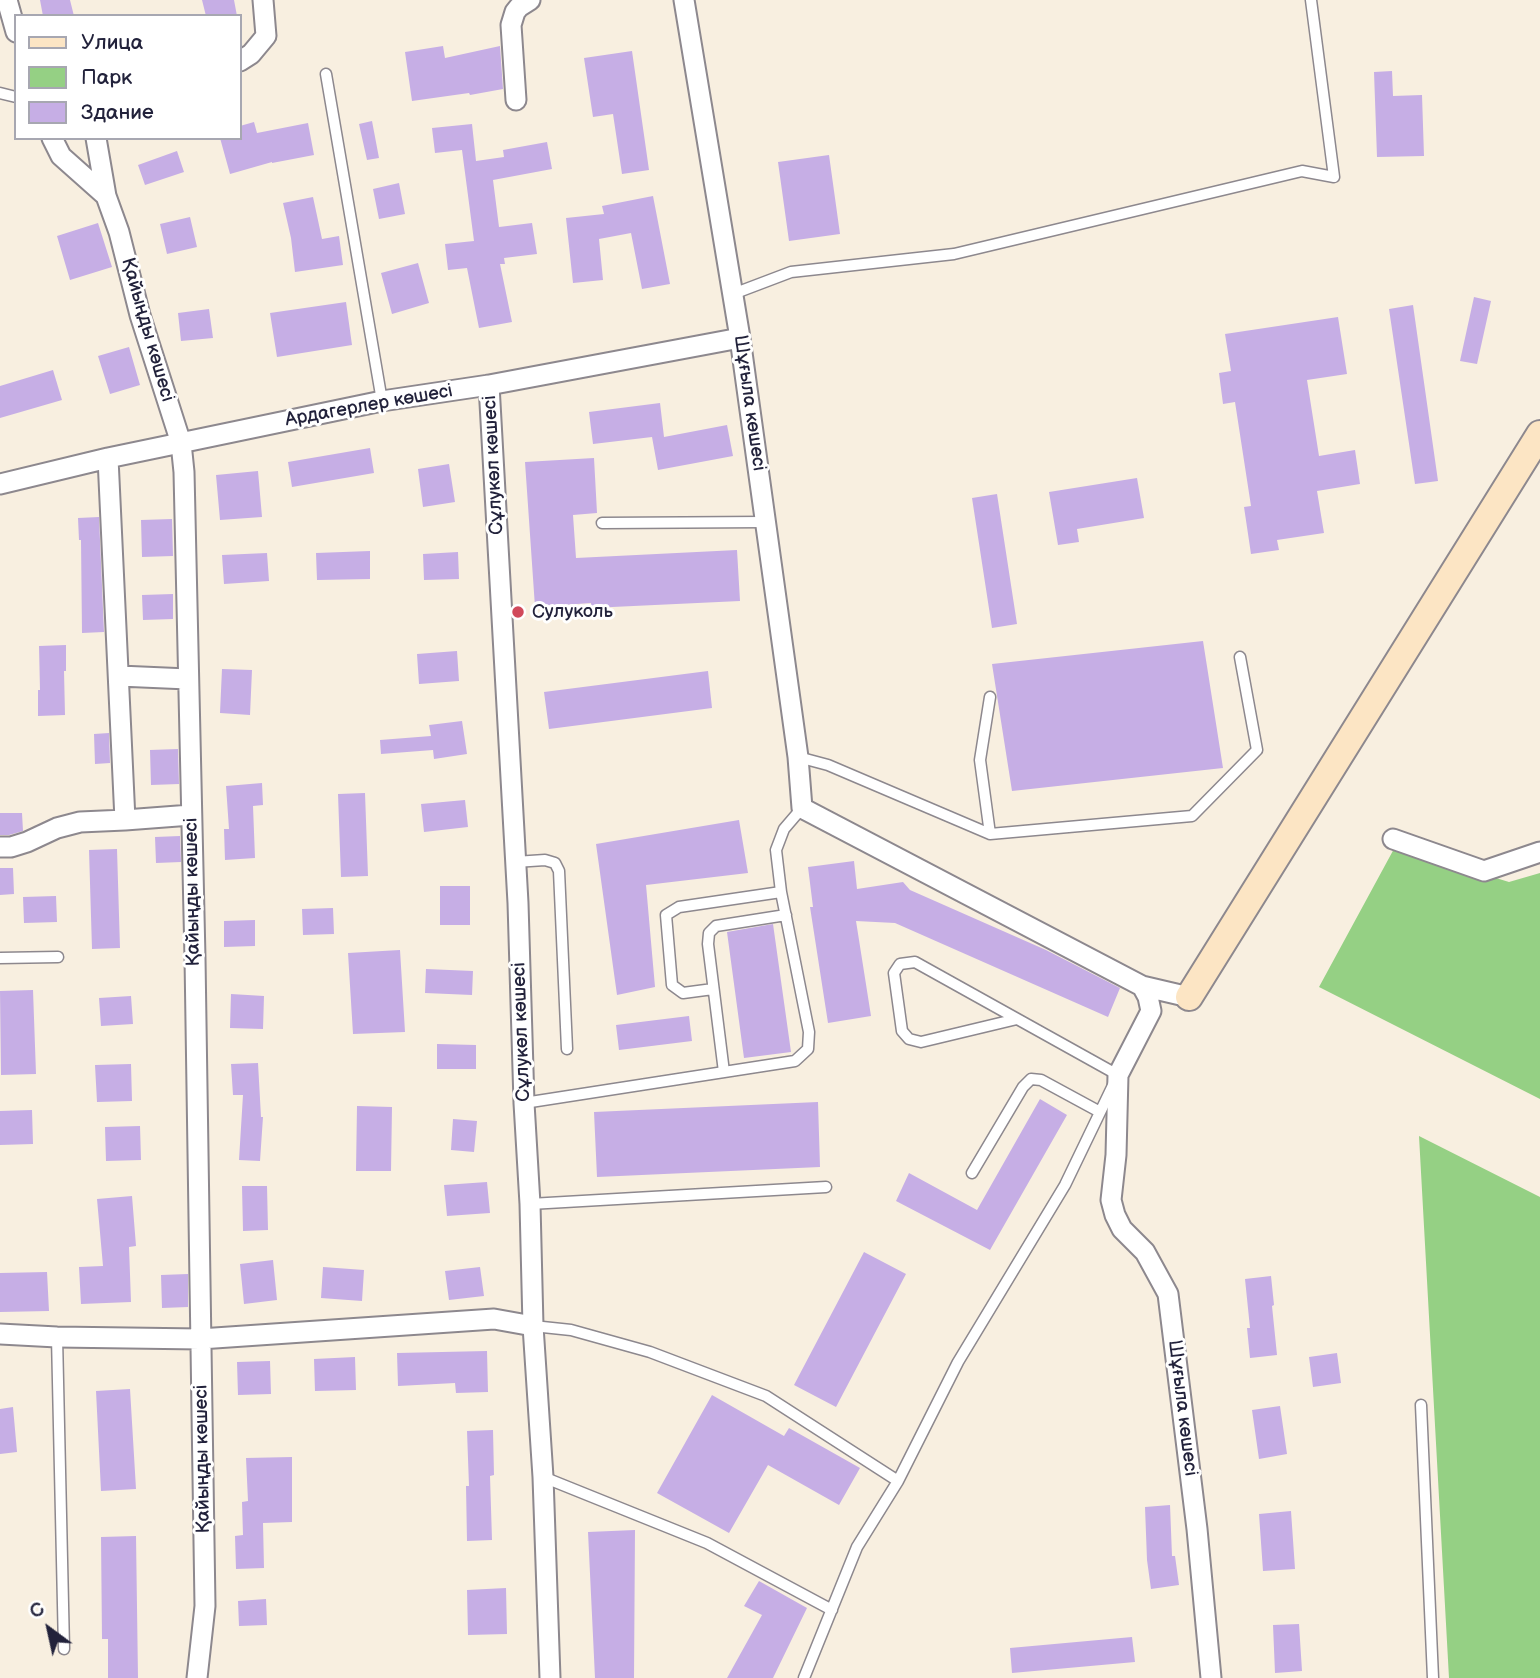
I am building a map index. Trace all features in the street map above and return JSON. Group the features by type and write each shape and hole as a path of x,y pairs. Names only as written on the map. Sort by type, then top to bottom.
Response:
{"street":[{"path":"7,0 14,25"},
{"path":"516,100 512,25 515,12 530,0"},
{"name":"Шұғыла көшесі","path":"684,0 740,338 798,757 802,808"},
{"path":"242,60 251,54 266,36 264,2"},
{"name":"Қайыңды көшесі","path":"53,140 61,156 106,196 181,443 184,472 205,1606 197,1678"},
{"path":"96,140 106,196"},
{"name":"Ардагерлер көшесі","path":"0,484 108,458 382,401 489,385 740,338"},
{"name":"Сұлукөл көшесі","path":"489,385 515,862 550,1678"},
{"path":"802,808 1142,986 1189,997 1540,434"},
{"path":"108,458 125,821"},
{"path":"119,676 188,679"},
{"path":"0,847 27,842 57,828 80,822 191,815"},
{"path":"1393,839 1484,871 1540,852"},
{"path":"1118,1075 1151,1011 1142,986"},
{"name":"Шұғыла көшесі","path":"1118,1075 1116,1156 1111,1200 1122,1229 1145,1252 1168,1294 1197,1529 1211,1678"},
{"path":"0,1334 200,1339 494,1319 533,1326"}],"lane":[{"path":"733,294 791,272 954,254 1302,171 1334,177 1311,0"},
{"path":"326,74 382,401"},
{"path":"602,523 765,522"},
{"path":"798,757 828,765 990,834 1192,816 1257,751 1240,657"},
{"path":"990,697 980,760 990,834"},
{"path":"524,1103 795,1061 808,1049 809,1032 781,892 776,850 784,829 802,808"},
{"path":"515,862 545,860 555,863 559,871 567,1048"},
{"path":"713,989 683,993 672,985 666,915 679,907 781,892"},
{"path":"724,1072 708,944 709,933 716,926 786,915"},
{"path":"0,958 58,957"},
{"path":"804,1678 857,1547 898,1481 958,1362 1065,1185 1118,1075 915,962 900,964 894,973 902,1031 909,1039 921,1042 1017,1019"},
{"path":"972,1173 1023,1087 1031,1079 1041,1080 1100,1112"},
{"path":"530,1204 825,1187"},
{"path":"533,1326 570,1330 650,1352 766,1396 898,1481"},
{"path":"57,1337 64,1649"},
{"path":"1421,1405 1433,1678"},
{"path":"543,1477 707,1543 832,1610"}],"green space":[{"path":"1395,847 1509,882 1540,873 1540,1099 1319,987"},
{"path":"1419,1136 1540,1197 1540,1678 1449,1678"}],"building":[{"path":"40,0 70,0 74,14 43,14"},
{"path":"202,0 234,0 237,14 206,14"},
{"path":"443,46 445,58 500,46 503,89 412,101 405,52"},
{"path":"632,51 649,170 622,174 613,114 593,117 584,58"},
{"path":"1392,71 1393,96 1422,95 1424,156 1377,157 1374,72"},
{"path":"372,121 379,158 367,160 359,124"},
{"path":"254,122 257,133 308,123 314,155 272,162 230,174 221,140 242,140 242,125"},
{"path":"472,124 476,161 504,157 503,150 547,142 552,169 493,180 499,227 532,223 537,254 504,258 505,264 500,264 512,322 479,328 467,268 448,270 445,244 474,241 462,150 435,153 432,128"},
{"path":"177,151 184,172 145,185 138,165"},
{"path":"829,155 840,234 789,241 778,162"},
{"path":"399,183 405,214 379,219 373,189"},
{"path":"653,196 670,284 642,289 631,233 599,239 603,280 573,283 566,218 604,214 602,206"},
{"path":"313,197 322,239 339,236 343,265 295,272 283,203"},
{"path":"190,217 197,247 167,254 160,224"},
{"path":"98,223 112,267 70,280 57,236"},
{"path":"418,263 429,303 392,314 381,273"},
{"path":"1474,297 1491,301 1477,364 1460,361"},
{"path":"346,302 352,345 277,357 270,313"},
{"path":"1413,305 1438,481 1415,484 1389,309"},
{"path":"209,309 213,338 181,341 178,313"},
{"path":"1338,317 1347,374 1307,380 1319,456 1355,450 1360,484 1317,491 1324,533 1277,540 1279,550 1251,554 1244,507 1251,506 1235,402 1223,404 1219,373 1231,371 1225,334"},
{"path":"129,347 140,385 110,394 98,356"},
{"path":"53,370 62,400 0,418 0,386"},
{"path":"660,403 664,437 727,425 733,456 658,470 652,437 593,444 589,412"},
{"path":"370,448 374,473 292,487 288,462"},
{"path":"594,458 597,513 573,515 576,558 737,550 740,601 591,608 591,603 535,607 525,462"},
{"path":"449,464 455,502 423,507 418,469"},
{"path":"258,471 262,517 220,520 216,475"},
{"path":"1137,478 1144,518 1077,529 1079,542 1058,545 1049,492"},
{"path":"997,494 1017,624 992,628 972,498"},
{"path":"99,517 104,632 82,633 81,540 78,518"},
{"path":"172,519 173,556 142,557 141,520"},
{"path":"370,551 370,579 317,580 316,553"},
{"path":"458,552 459,579 424,580 423,554"},
{"path":"267,553 269,581 224,584 222,555"},
{"path":"173,594 173,619 143,620 142,595"},
{"path":"1203,641 1223,768 1012,791 992,664"},
{"path":"66,645 65,715 38,716 39,646"},
{"path":"457,651 459,681 419,684 417,654"},
{"path":"222,669 252,670 250,715 220,713"},
{"path":"708,671 712,708 549,729 544,692"},
{"path":"462,721 467,754 434,759 433,750 381,754 380,740 431,736 429,725"},
{"path":"109,733 110,763 95,764 94,734"},
{"path":"178,749 179,784 151,785 150,750"},
{"path":"262,783 263,805 253,806 255,858 225,860 224,829 229,829 226,786"},
{"path":"365,793 368,876 341,877 338,794"},
{"path":"465,800 468,827 424,832 421,804"},
{"path":"0,813 22,813 23,831 0,835"},
{"path":"739,820 748,873 646,885 655,987 617,995 596,844"},
{"path":"180,836 181,862 156,863 155,837"},
{"path":"117,849 120,948 92,949 89,850"},
{"path":"854,861 857,889 903,882 910,890 1046,950 1120,988 1108,1017 895,923 856,921 871,1016 828,1023 810,907 813,907 808,867"},
{"path":"0,868 13,868 14,894 0,895"},
{"path":"440,886 470,886 470,925 440,925"},
{"path":"56,896 57,922 24,923 23,897"},
{"path":"333,908 334,934 303,935 302,909"},
{"path":"255,920 255,946 224,947 224,921"},
{"path":"773,924 791,1052 744,1058 727,932"},
{"path":"400,950 405,1032 353,1034 348,953"},
{"path":"426,969 473,971 472,995 425,993"},
{"path":"33,990 36,1074 1,1075 0,991"},
{"path":"231,994 264,996 263,1029 230,1028"},
{"path":"131,996 133,1024 101,1026 99,998"},
{"path":"689,1016 692,1041 619,1050 616,1025"},
{"path":"437,1044 476,1045 476,1069 437,1069"},
{"path":"258,1063 263,1117 260,1161 239,1160 243,1095 233,1095 231,1064"},
{"path":"131,1064 132,1101 97,1102 95,1065"},
{"path":"1040,1099 1067,1115 990,1250 896,1201 909,1173 977,1210"},
{"path":"818,1102 820,1167 597,1177 594,1112"},
{"path":"357,1106 392,1107 391,1171 356,1171"},
{"path":"32,1110 33,1144 0,1145 0,1111"},
{"path":"453,1119 477,1121 474,1152 451,1150"},
{"path":"140,1126 141,1160 106,1161 105,1127"},
{"path":"487,1182 490,1213 447,1216 444,1185"},
{"path":"242,1186 267,1186 268,1230 243,1231"},
{"path":"132,1196 136,1246 129,1247 131,1302 81,1304 79,1267 103,1266 97,1199"},
{"path":"864,1252 906,1274 836,1407 794,1385"},
{"path":"273,1260 277,1300 244,1304 240,1264"},
{"path":"323,1267 364,1270 362,1301 321,1298"},
{"path":"480,1267 484,1296 449,1300 445,1271"},
{"path":"47,1272 49,1311 0,1312 0,1273"},
{"path":"188,1274 188,1307 162,1308 161,1275"},
{"path":"1271,1276 1277,1355 1250,1358 1245,1279"},
{"path":"487,1351 488,1392 456,1393 455,1383 398,1386 397,1353"},
{"path":"1337,1353 1341,1383 1313,1387 1309,1357"},
{"path":"355,1357 356,1390 315,1391 314,1359"},
{"path":"270,1361 271,1394 238,1395 237,1362"},
{"path":"130,1389 136,1489 101,1491 96,1391"},
{"path":"712,1395 784,1436 789,1428 860,1468 839,1505 768,1465 729,1533 657,1493"},
{"path":"1280,1406 1287,1454 1259,1459 1252,1410"},
{"path":"13,1407 17,1452 0,1454 0,1409"},
{"path":"493,1430 494,1475 490,1476 492,1540 467,1541 467,1431"},
{"path":"292,1457 292,1522 263,1523 264,1568 236,1569 235,1536 243,1535 242,1502 248,1501 246,1458"},
{"path":"1170,1505 1172,1556 1175,1556 1179,1585 1151,1589 1145,1507"},
{"path":"1291,1511 1295,1569 1263,1571 1259,1514"},
{"path":"635,1530 634,1678 595,1678 588,1532"},
{"path":"136,1536 138,1678 108,1678 108,1639 102,1639 101,1537"},
{"path":"759,1581 807,1608 773,1678 727,1678 762,1615 744,1606"},
{"path":"506,1588 507,1634 468,1635 467,1590"},
{"path":"266,1599 267,1625 239,1626 238,1601"},
{"path":"1299,1624 1302,1671 1275,1673 1273,1625"},
{"path":"1132,1637 1135,1662 1012,1673 1010,1648"}],"place":[{"name":"Сулуколь","path":"518,612"}]}
